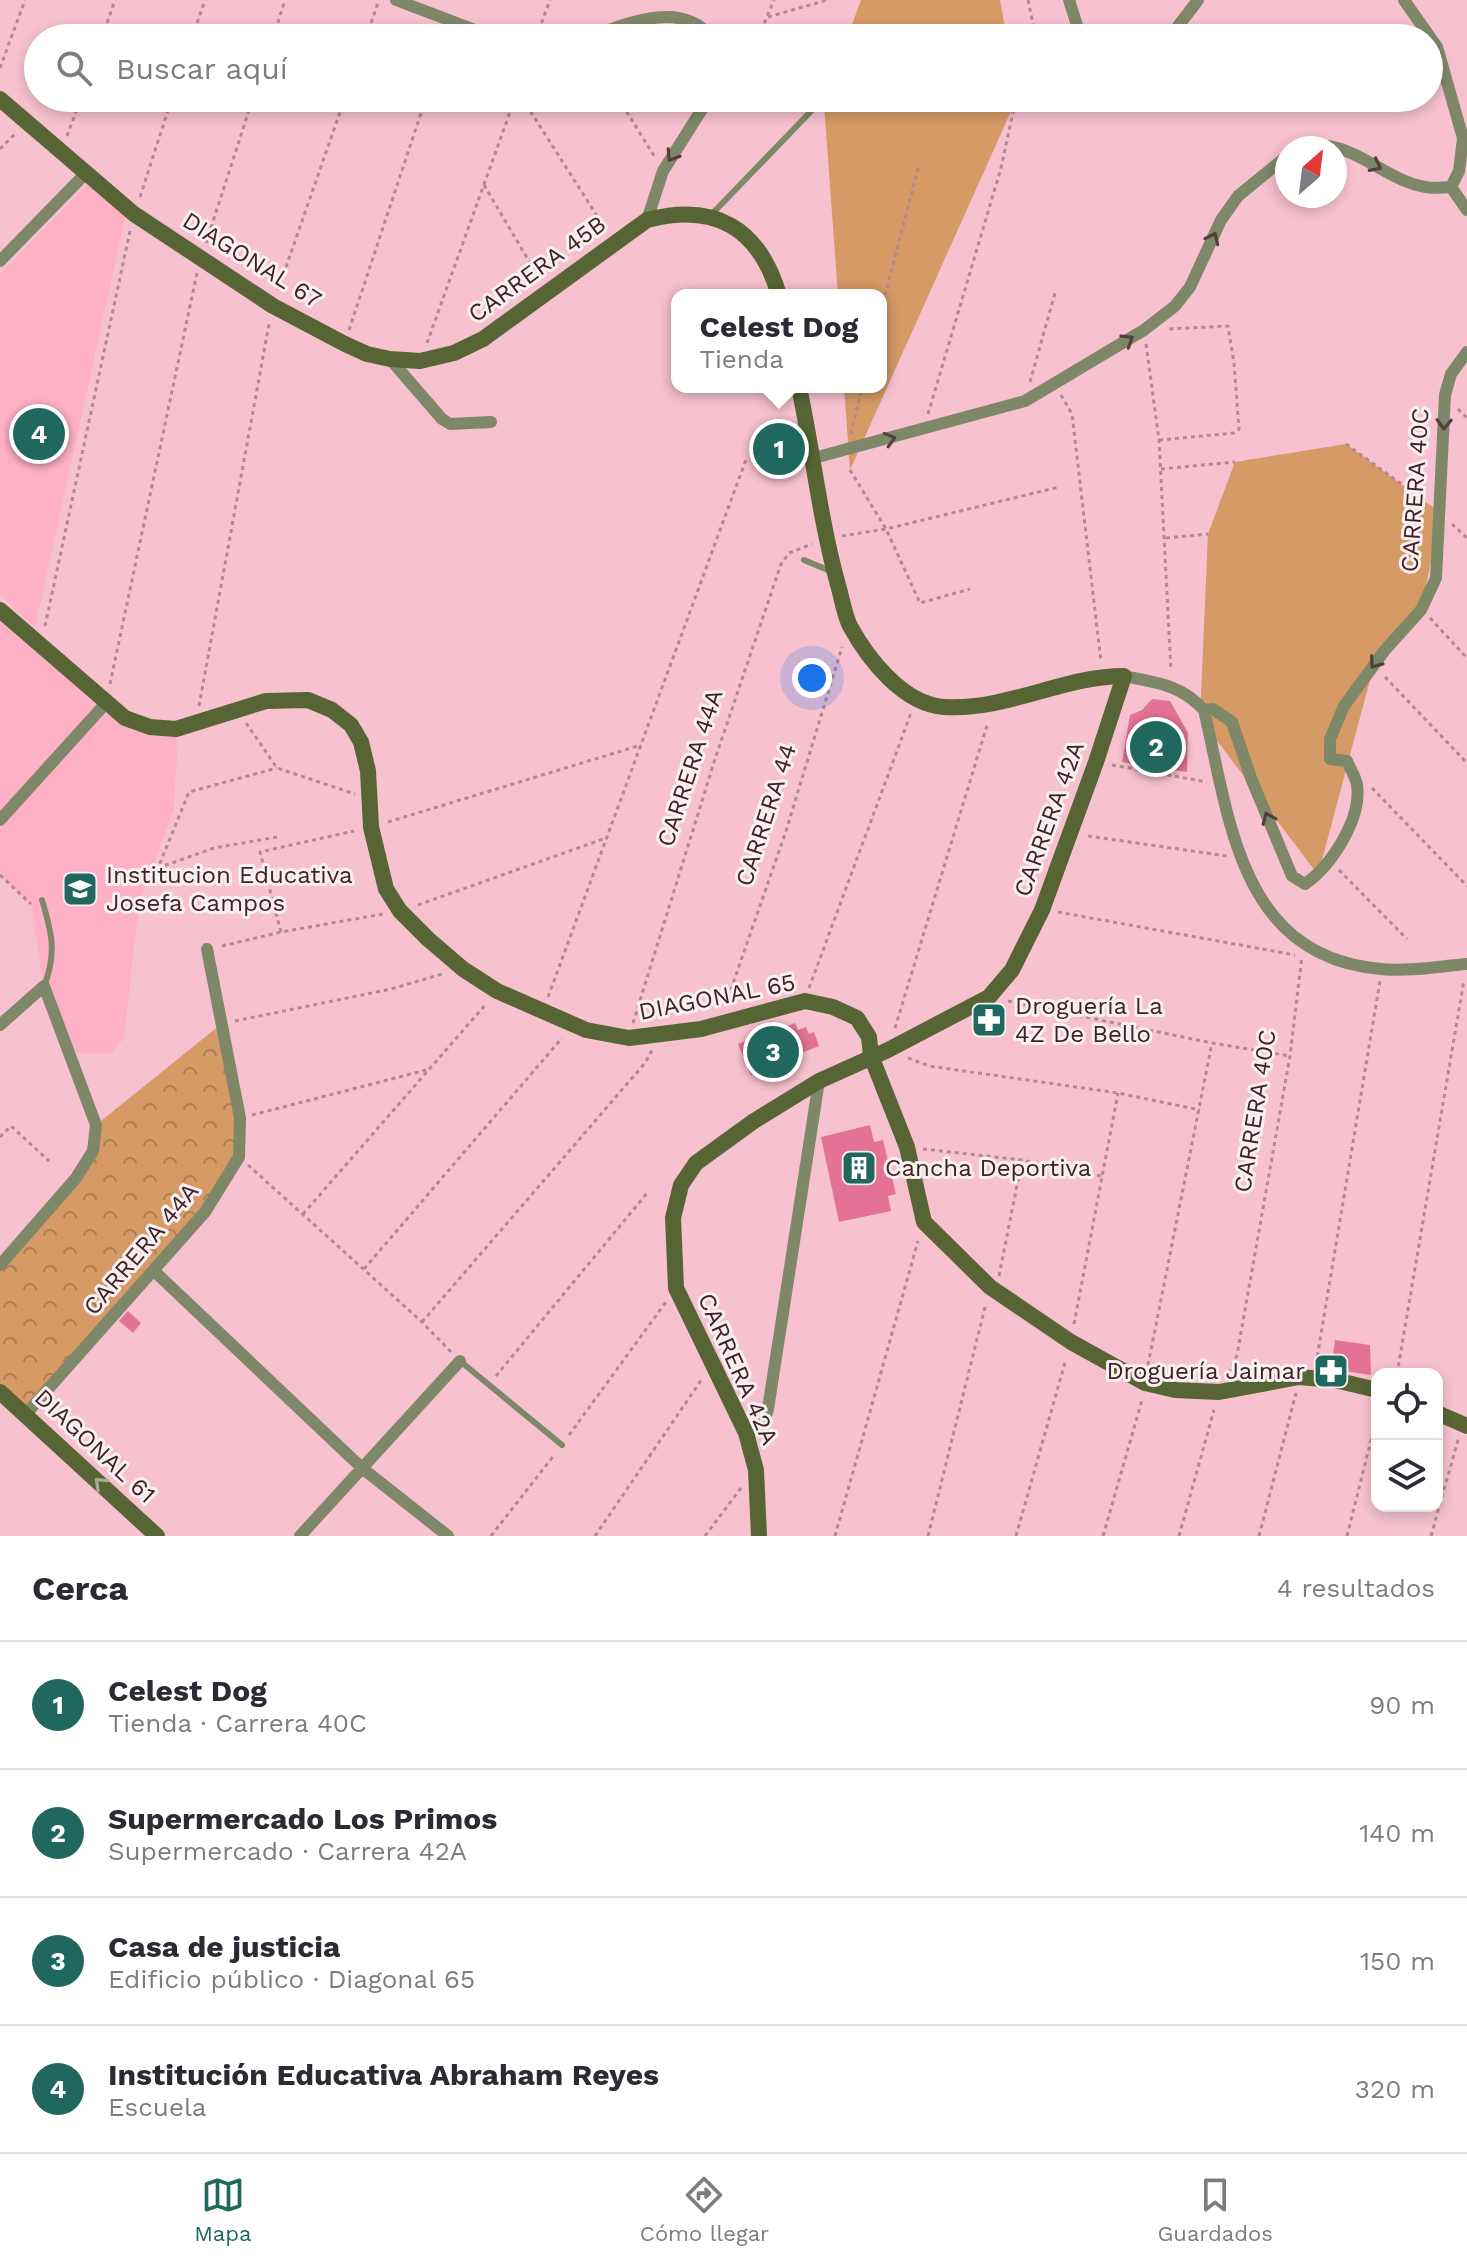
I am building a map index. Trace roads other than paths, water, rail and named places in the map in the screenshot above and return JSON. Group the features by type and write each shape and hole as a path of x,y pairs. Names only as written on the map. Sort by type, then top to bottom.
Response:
{"street":[{"path":"396,0 459,24"},
{"path":"1069,0 1077,24"},
{"path":"1180,24 1198,0"},
{"path":"1404,0 1421,24"},
{"path":"623,24 661,9 679,9 701,24"},
{"path":"1443,66 1465,138 1459,171 1451,187"},
{"name":"DIAGONAL 67","path":"0,99 134,214 273,306 367,354 390,359"},
{"path":"647,220 663,171 700,112"},
{"path":"1347,152 1400,179 1424,187 1451,187"},
{"path":"814,458 1025,401 1144,330 1175,306 1190,287 1221,220 1238,196 1275,166"},
{"path":"0,261 87,172"},
{"path":"1451,187 1467,210"},
{"name":"CARRERA 45B","path":"390,359 420,361 454,353 483,339 647,220 673,213 710,216"},
{"path":"710,216 751,240 769,263 777,289"},
{"name":"CARRERA 40C","path":"836,575 849,624 876,664 916,699 941,707 993,703 1102,676 1124,676 1172,687 1191,695 1204,710 1213,709 1232,722 1251,778 1292,876 1305,884 1318,875 1342,843 1356,809 1357,784 1347,761 1330,759 1330,739 1344,706 1421,610 1436,578 1445,395 1451,374 1467,352"},
{"path":"390,359 442,419 450,424 491,422"},
{"path":"800,393 826,538 836,575"},
{"name":"DIAGONAL 65","path":"0,610 125,718 150,727 176,729 266,701 286,699 308,700 332,710 351,725 361,742 368,771 371,827 386,889 400,911 463,969 497,991 542,1013 608,1036 629,1038 701,1029 805,1001 833,1007 857,1018 869,1037 871,1056 907,1147 924,1222 990,1287 1071,1342 1145,1383 1175,1390 1219,1392 1306,1378 1371,1389"},
{"name":"CARRERA 42A","path":"759,1536 756,1470 746,1433 676,1288 673,1218 681,1185 696,1163 754,1121 819,1081 888,1050 989,997 1012,970 1042,910 1124,676"},
{"path":"0,820 106,703"},
{"path":"1204,710 1241,858 1262,903 1303,950 1382,970 1467,964"},
{"name":"CARRERA 44A","path":"25,1415 205,1212 239,1157 240,1118 207,949"},
{"path":"0,1025 44,986 96,1125 93,1151 76,1178 0,1265"},
{"path":"746,1433 763,1424 768,1409 819,1081"},
{"path":"154,1271 362,1468 448,1536"},
{"path":"300,1536 460,1361"},
{"name":"DIAGONAL 61","path":"0,1392 157,1536"},
{"path":"1443,1416 1465,1425"}],"lane":[{"path":"710,216 810,112"},
{"path":"804,560 836,575"},
{"path":"42,900 54,955 44,986"},
{"path":"460,1361 562,1445"}],"place":[{"name":"Institución Educativa Abraham Reyes","path":"39,434"},
{"name":"Celest Dog","path":"779,449"},
{"name":"Supermercado Los Primos","path":"1156,747"},
{"name":"Institucion Educativa Josefa Campos","path":"80,889"},
{"name":"Droguería La 4Z De Bello","path":"989,1020"},
{"name":"Casa de justicia","path":"773,1052"},
{"name":"Cancha Deportiva","path":"859,1168"},
{"name":"Droguería Jaimar","path":"1331,1371"}]}
